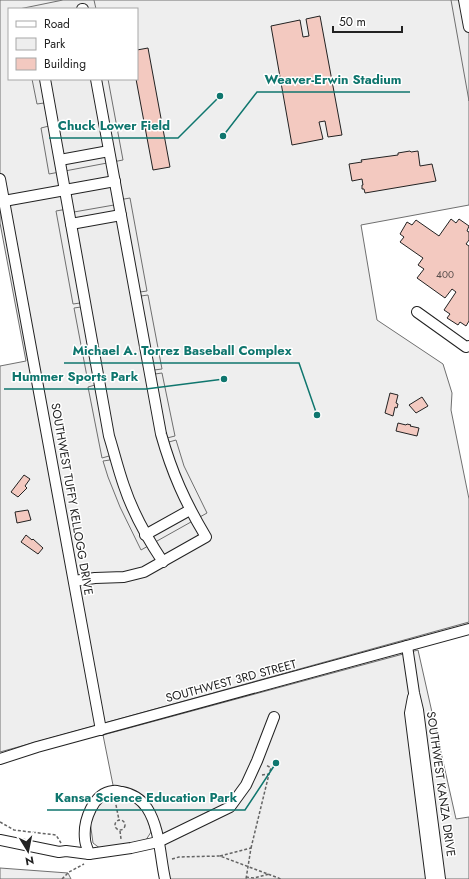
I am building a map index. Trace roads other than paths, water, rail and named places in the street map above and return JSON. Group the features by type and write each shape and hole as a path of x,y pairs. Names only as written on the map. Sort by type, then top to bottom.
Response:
{"street":[{"path":"464,0 469,26"},
{"path":"45,80 110,436 124,487 145,535 163,562"},
{"path":"74,581 95,578 134,576 163,562 206,537 190,510 177,483 161,434 96,80"},
{"path":"60,160 109,151"},
{"name":"SOUTHWEST TUFFY KELLOGG DRIVE","path":"0,179 101,730"},
{"path":"4,201 115,181"},
{"path":"71,224 121,215"},
{"path":"417,312 466,347 469,346"},
{"path":"145,535 190,510"},
{"name":"SOUTHWEST 3RD STREET","path":"0,759 37,747 469,629"},
{"name":"SOUTHWEST KANZA DRIVE","path":"407,646 418,710 440,879"},
{"name":"SOUTHWEST KANZA DRIVE","path":"414,693 410,713 431,879"},
{"path":"0,840 59,852 66,851 89,854 131,848 158,842 230,807 246,785 274,717"},
{"path":"89,854 85,839 88,814 97,800 114,790 138,798 147,809 153,820 165,879"}],"place":[{"name":"Chuck Lower Field","path":"220,96"},
{"name":"Weaver-Erwin Stadium","path":"223,136"},
{"name":"Hummer Sports Park","path":"224,379"},
{"name":"Michael A. Torrez Baseball Complex","path":"317,415"},
{"name":"Kansa Science Education Park","path":"276,763"}]}
